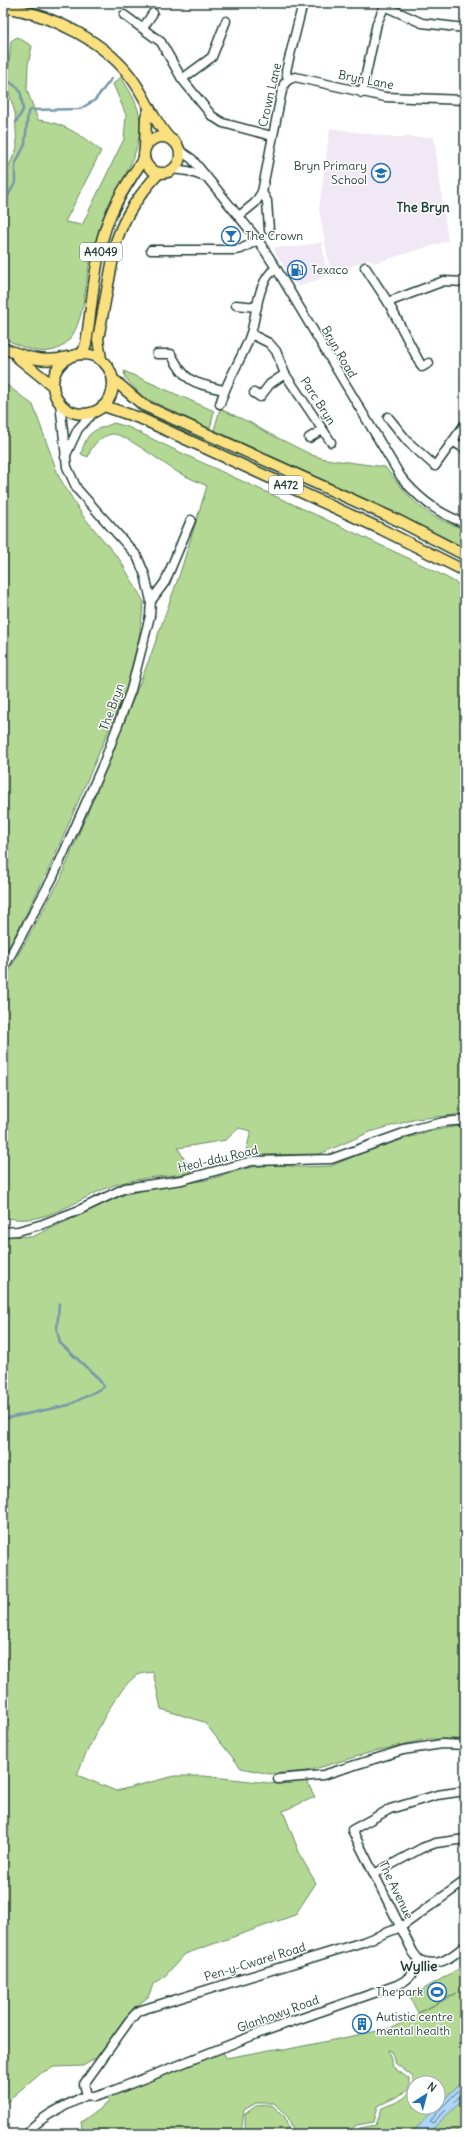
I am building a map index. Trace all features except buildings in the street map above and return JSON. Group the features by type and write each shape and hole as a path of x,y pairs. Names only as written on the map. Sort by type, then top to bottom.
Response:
{"main road":[{"path":"3,7 38,16 87,39 122,66 135,82 149,110 154,114 164,133 171,140 179,150 179,159 172,170 159,173 149,167 144,155 146,146 154,139 159,138 171,140"},
{"name":"A4049","path":"82,354 86,344 102,246 108,221 120,195 144,155 146,117 149,110"},
{"name":"A4049","path":"101,359 98,339 116,242 120,228 138,196 159,173"},
{"path":"6,350 42,360 55,361 82,354 92,355 101,359 107,365 114,380 112,394 104,406 93,413 75,413 60,403 53,386 6,350"},
{"path":"53,386 57,368 71,356"},
{"name":"A472","path":"114,380 143,405 397,520 465,555"},
{"name":"A472","path":"104,406 142,419 381,529 465,571"}],"street":[{"name":"Crown Lane","path":"269,230 267,202 262,192 281,95 284,84 288,80 286,71 303,3"},
{"path":"362,93 378,23 385,5 422,23 465,28"},
{"path":"142,28 153,14"},
{"path":"124,15 161,42 182,79 205,109 218,120 272,136"},
{"path":"182,79 212,56 226,21"},
{"name":"Bryn Lane","path":"288,80 295,77 385,97 465,100"},
{"name":"Bryn Road","path":"179,150 192,159 205,177 258,240 401,477 417,496 430,506 465,523"},
{"path":"172,170 188,171 205,177"},
{"path":"239,216 254,203 262,192"},
{"path":"151,250 234,250 241,249 258,240"},
{"path":"365,267 388,302 422,367 429,362"},
{"path":"220,404 224,390 251,334 257,307 267,276 276,268"},
{"path":"388,302 444,281 465,282"},
{"path":"236,305 257,307"},
{"name":"Parc Bryn","path":"251,334 269,343 276,351 285,374 331,442"},
{"path":"157,354 171,354 180,373 198,385 224,390"},
{"name":"Parc Bryn","path":"254,393 260,396 270,384 285,374"},
{"name":"The Bryn","path":"3,969 53,877 104,762 132,690 146,637 151,601 145,575 136,556 77,489 64,457 60,403"},
{"path":"64,457 78,429 93,413"},
{"path":"388,417 408,442 435,466 454,442 465,424"},
{"path":"309,438 322,430"},
{"path":"454,442 465,449"},
{"path":"151,601 165,582 191,520"},
{"name":"Heol-ddu Road","path":"3,1232 18,1231 43,1224 77,1211 125,1188 182,1180 252,1161 331,1159 418,1128 444,1122 465,1120"},
{"path":"278,1779 323,1775 403,1750 442,1744 465,1745"},
{"name":"The Avenue","path":"419,1960 413,1952 352,1830 390,1809 437,1795 465,1791"},
{"path":"374,1874 422,1848 436,1843 465,1839"},
{"name":"Pen-y-Cwarel Road","path":"87,2095 84,2084 129,2021 138,2011 363,1942 401,1927 465,1881"},
{"path":"419,1960 430,1964 440,1963 465,1946"},
{"name":"Glanhowy Road","path":"87,2095 94,2097 107,2093 269,2030 407,1981 414,1973 419,1960"},
{"path":"26,2134 33,2126 51,2113 87,2095"}],"shaded area":[{"name":"Bryn Primary School","path":"330,128 389,137 434,137 448,241 375,263 368,259 331,275 319,209"},
{"path":"322,242 327,276 297,287 275,252 274,247 298,247"}],"green space":[{"path":"17,37 32,46 28,65 27,90 38,120 47,121 64,127 87,140 101,151 65,222 82,225 124,139 126,115 113,84 121,77 135,100 140,120 139,138 132,161 105,213 97,235 91,257 80,318 69,340 61,347 47,351 32,350 3,338 3,179 17,148 15,113 7,86 11,41"},
{"path":"124,371 214,411 210,429 143,397 125,378"},
{"path":"3,382 33,405 59,477 83,516 120,560 144,602 139,637 126,690 50,867 3,959"},
{"path":"220,409 251,423 312,455 325,459 385,467 410,498 428,513 465,529 465,548 400,515 214,430"},
{"path":"114,423 128,427 347,529 444,576 465,588 465,1114 416,1119 370,1132 320,1154 245,1155 251,1131 239,1128 226,1140 178,1148 192,1173 125,1182 95,1193 66,1208 36,1218 20,1219 3,1217 3,982 61,878 149,660 180,573 207,486 179,473 136,444 119,435 113,434 104,436 94,445 88,457 81,454 88,436 95,430"},
{"path":"465,1125 465,1739 427,1739 375,1751 308,1771 270,1774 241,1768 204,1722 161,1709 153,1672 140,1674 129,1682 111,1705 87,1751 77,1775 116,1791 174,1776 204,1776 278,1784 306,1780 315,1797 283,1811 301,1857 316,1883 295,1915 185,1954 164,1977 153,1985 148,1997 131,2011 96,2058 83,2066 54,2067 39,2074 3,2105 3,1235 32,1237 123,1195 148,1189 207,1180 248,1168 273,1164 300,1167 331,1166 371,1149 431,1131"},
{"path":"460,1968 465,1975 465,2078 446,2098 446,2075 410,2075 395,2063 391,2051 388,2050 393,2067 406,2077 406,2092 378,2106 374,2122 357,2125 344,2134 308,2134 293,2129 288,2117 274,2103 256,2103 244,2110 241,2134 83,2134 81,2122 109,2102 107,2098 223,2052 226,2058 275,2049 284,2050 392,2028 457,1993 418,2013 410,1997"},
{"path":"406,2096 406,2115 429,2115 411,2134 351,2134 360,2128 376,2125 382,2108"},
{"path":"465,2098 465,2134 427,2134 462,2100"},
{"path":"272,2105 285,2117 290,2132 300,2134 245,2134 245,2114 256,2106"}],"water":[{"path":"465,2078 465,2098 427,2134 411,2134 429,2115 446,2115 446,2098"}],"waterway":[{"path":"3,73 7,80 18,88 21,94 23,110 16,122"},
{"path":"3,219 4,203 15,183 15,165 25,144 28,112 31,110 80,109 95,100 112,78"},
{"path":"3,1419 69,1405 104,1387 97,1377 60,1343 57,1330 59,1303"}],"place":[{"name":"Bryn Primary School","path":"381,173"},
{"name":"The Crown","path":"231,236"},
{"name":"Texaco","path":"297,270"},
{"name":"The park","path":"437,1992"},
{"name":"Autistic centre mental health","path":"362,2024"}],"district":[{"name":"The Bryn","path":"423,207"},
{"name":"Wyllie","path":"419,1966"}]}
